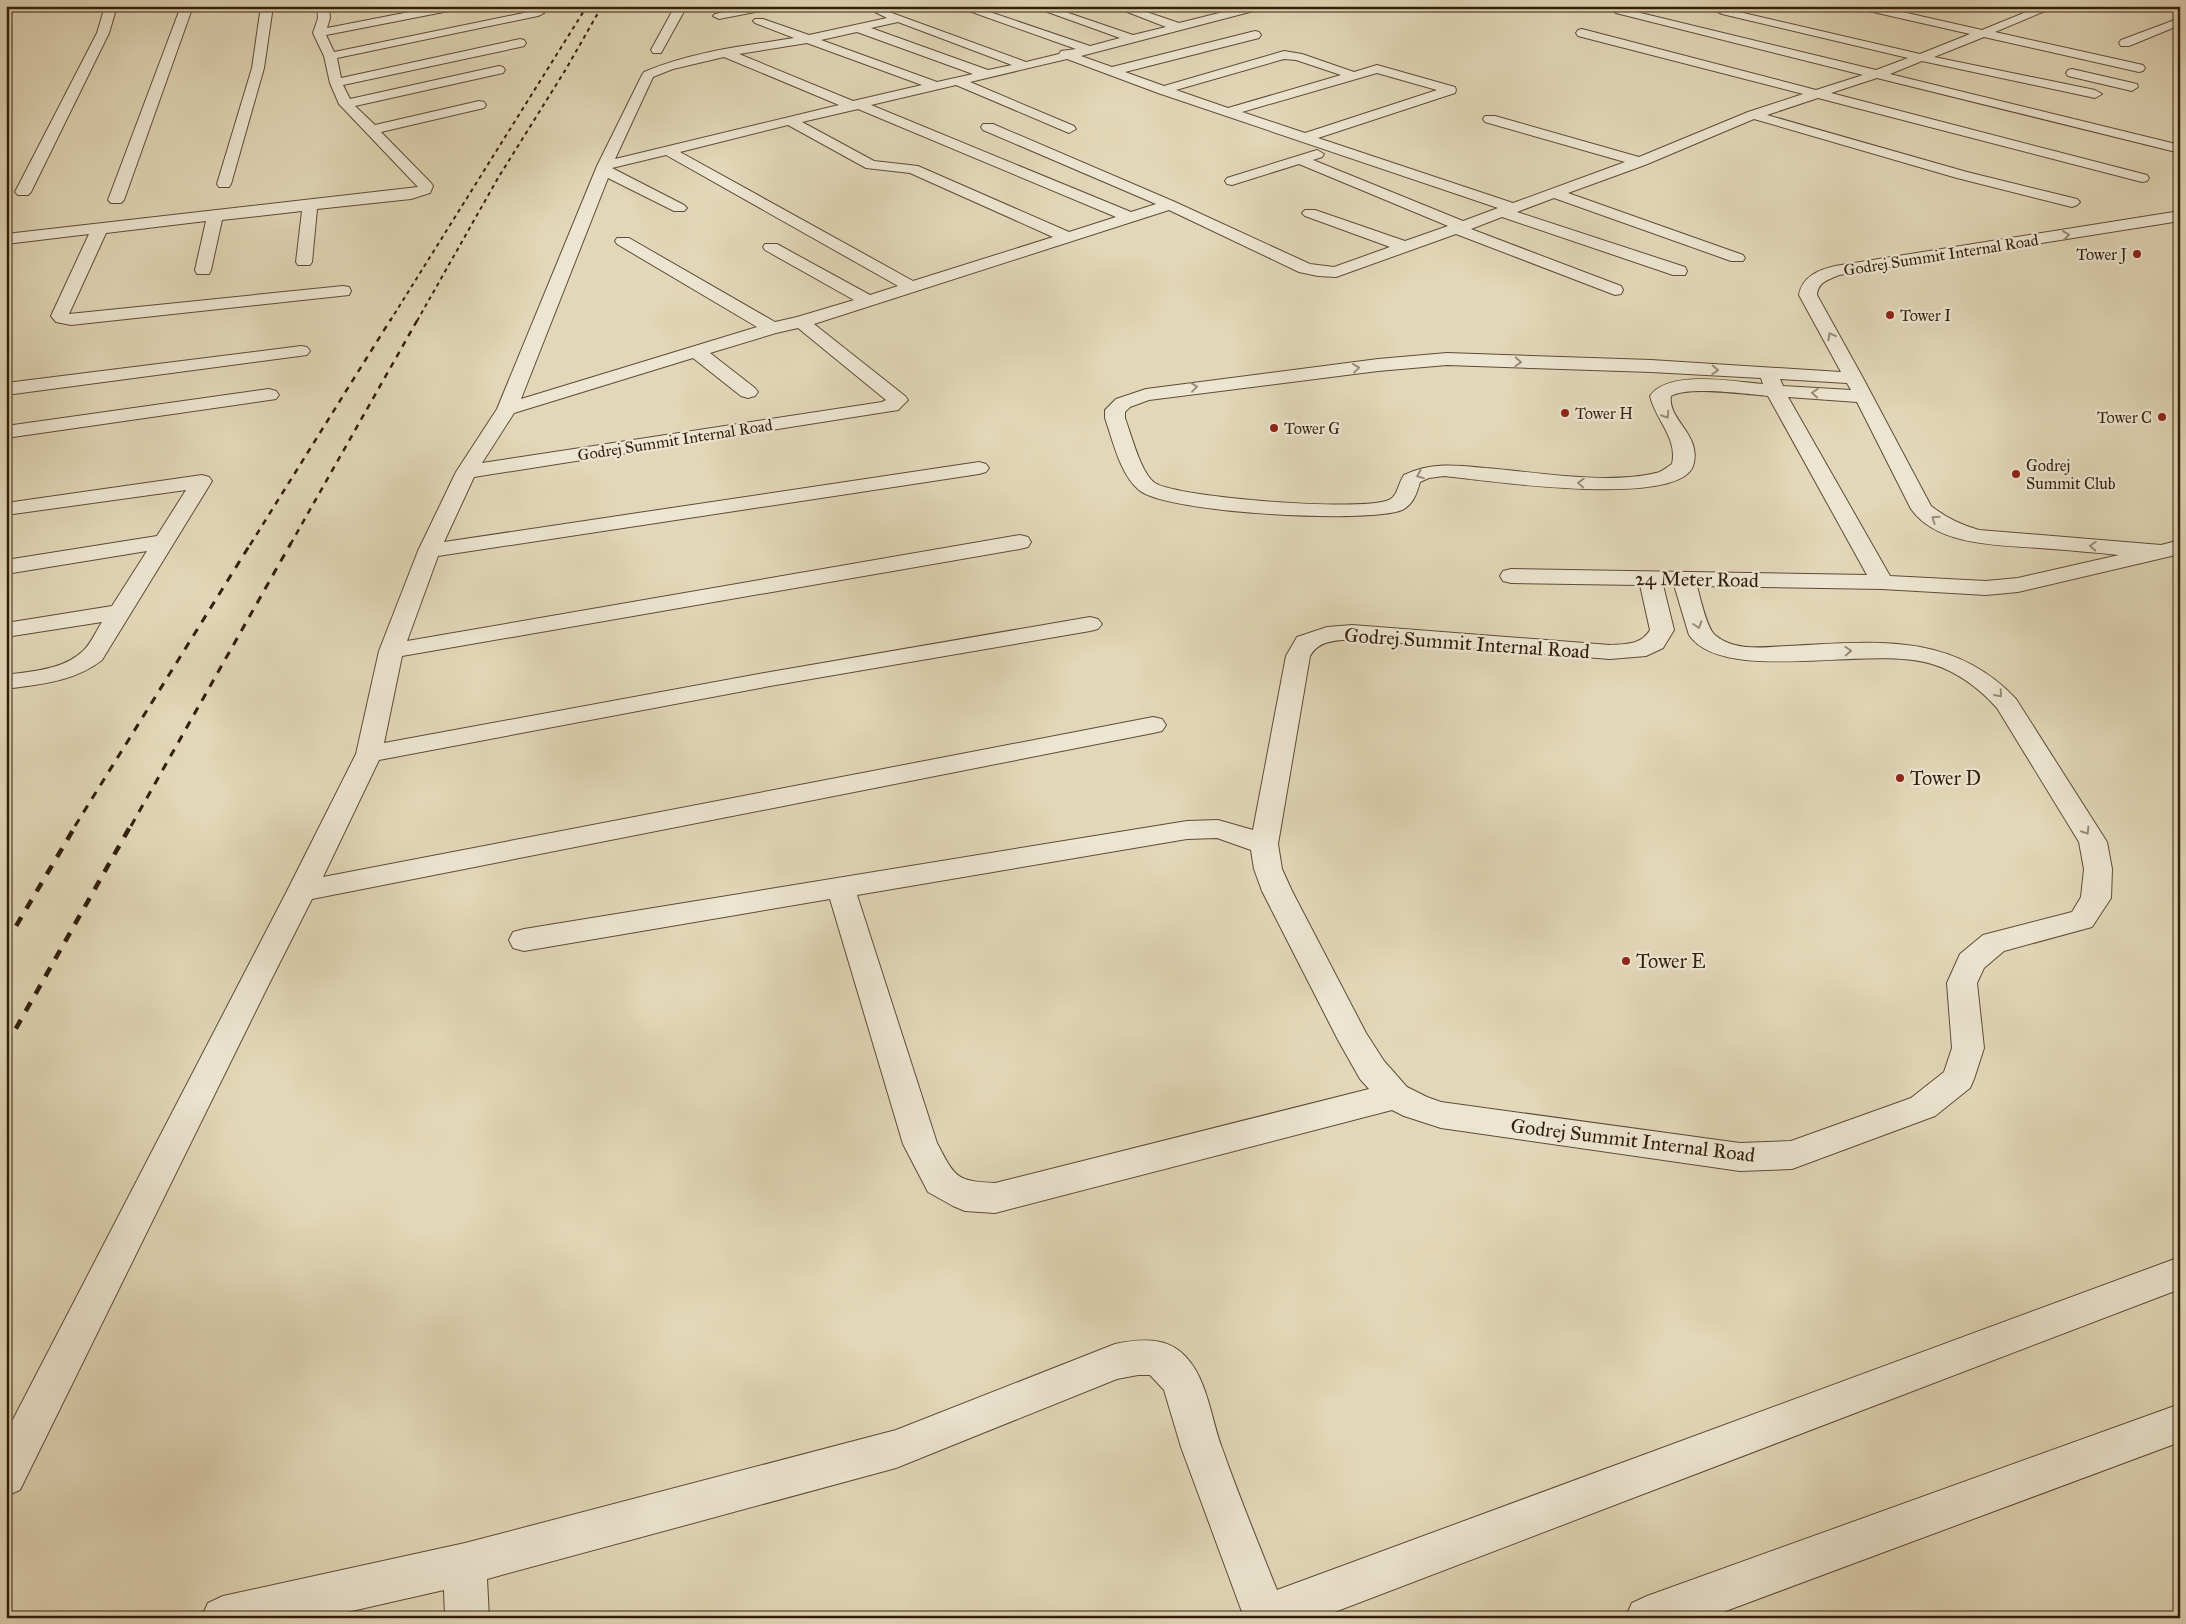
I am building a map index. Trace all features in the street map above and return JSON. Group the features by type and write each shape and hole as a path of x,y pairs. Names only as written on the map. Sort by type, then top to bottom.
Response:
{"street":[{"path":"23,192 104,33 111,6"},
{"path":"116,200 187,6"},
{"path":"224,184 258,68 267,6"},
{"path":"319,33 459,6"},
{"path":"657,50 681,6"},
{"path":"719,16 770,6"},
{"path":"960,6 1087,49"},
{"path":"1036,6 1131,38"},
{"path":"1117,6 1178,27"},
{"path":"1213,6 1233,13"},
{"path":"604,168 669,150 1025,66 1065,54 1261,6"},
{"path":"1634,6 1620,11 2180,150"},
{"path":"1738,6 1718,13 2095,94"},
{"path":"1860,6 2139,68"},
{"path":"988,127 1170,205 1305,268 1336,272 1403,246 1640,162 1753,115 1923,58 2052,6"},
{"path":"872,9 1025,66"},
{"path":"6,239 411,194 425,190 426,186 346,104 336,83 330,56 319,33 327,10"},
{"path":"330,56 538,13"},
{"path":"6,1476 302,891 369,754 391,651 429,551 466,472 507,409 604,168 648,75 669,66 724,53 808,39 898,18"},
{"path":"1676,24 1694,19"},
{"path":"840,20 989,74"},
{"path":"760,21 937,86"},
{"path":"2126,43 2180,21"},
{"path":"1582,33 1820,93 2142,178"},
{"path":"1112,71 1254,35"},
{"path":"1936,41 1973,50"},
{"path":"336,83 520,43"},
{"path":"724,53 1132,218"},
{"path":"1065,54 1163,90 1308,137 1679,271"},
{"path":"1163,90 1284,55 1298,57 1352,75"},
{"path":"1230,111 1369,69 1384,70 1450,90 1308,137"},
{"path":"346,104 499,70"},
{"path":"2057,70 2132,87"},
{"path":"957,81 1069,128"},
{"path":"373,130 478,105"},
{"path":"1753,115 1954,173 2072,202"},
{"path":"1490,118 1640,162"},
{"path":"790,121 871,165 913,169 1067,237"},
{"path":"1232,181 1335,148"},
{"path":"669,150 910,286"},
{"path":"1299,159 1458,227 1615,290"},
{"path":"604,168 679,208"},
{"path":"1554,193 1737,258"},
{"path":"304,262 310,205"},
{"path":"507,409 772,328 801,322 1170,205"},
{"path":"1310,213 1403,246"},
{"path":"203,270 215,215"},
{"name":"Godrej Summit Internal Road","path":"2169,549 1979,537 1946,526 1922,509 1859,387 1808,295 1809,286 1816,279 1835,271 1881,262 1956,253 2180,216"},
{"path":"100,228 60,316 62,318 71,320 343,291"},
{"path":"623,241 772,328"},
{"path":"771,247 869,301"},
{"name":"Godrej Summit Internal Road","path":"466,472 884,408 892,406 898,400 801,322"},
{"path":"6,389 301,351"},
{"path":"696,351 748,392"},
{"path":"1772,382 1691,386 1664,390 1660,396 1662,409 1683,442 1686,455 1682,467 1664,478 1634,483 1597,484 1444,470 1424,473 1411,479 1405,498 1400,502 1391,506 1370,510 1261,507 1176,496 1148,488 1140,479 1115,418 1115,410 1123,403 1146,395 1409,362 1466,360 1859,387"},
{"path":"1772,382 1882,582"},
{"path":"6,432 269,396"},
{"path":"429,551 978,468"},
{"path":"6,509 202,481 93,655 82,665 68,672 6,682"},
{"path":"6,567 165,541"},
{"path":"391,651 1020,542"},
{"name":"Godrej Summit Internal Road","path":"2018,585 2169,549"},
{"name":"24 Meter Road","path":"1511,576 1882,582 1986,588 2018,585"},
{"name":"Godrej Summit Internal Road","path":"1650,578 1662,630 1654,643 1637,651 1610,652 1352,632 1327,634 1306,642 1298,656 1264,844 1268,869 1345,1022 1372,1070 1395,1096 1416,1107 1441,1115 1732,1156 1792,1155 1922,1107 1958,1079 1968,1048 1962,984 1972,962 1994,943 2082,920 2096,898 2098,869 2093,842 2007,704 1992,687 1975,674 1929,655 1891,650 1747,654 1717,647 1706,641 1701,635 1683,579"},
{"path":"6,630 120,612"},
{"path":"369,754 770,679 1090,624"},
{"path":"302,891 1153,725"},
{"path":"524,940 840,886 1187,830 1218,829 1264,844"},
{"path":"840,886 920,1144 940,1182 965,1196 994,1198 1395,1096"},
{"path":"223,1618 465,1564 896,1449 1115,1362 1141,1356 1159,1360 1171,1368 1182,1384 1201,1445 1264,1617 2180,1273"},
{"path":"1647,1618 2180,1423"},
{"path":"465,1564 467,1618"}],"railway":[{"path":"390,321 587,6"},
{"path":"417,321 498,178 566,69 602,6"},
{"path":"250,545 391,319"},
{"path":"290,545 418,319"},
{"path":"75,826 251,543"},
{"path":"131,826 291,543"},
{"path":"6,943 76,825"},
{"path":"6,1046 131,825"}],"place":[{"name":"Tower J","path":"2137,254"},
{"name":"Tower I","path":"1890,315"},
{"name":"Tower H","path":"1565,413"},
{"name":"Tower C","path":"2162,417"},
{"name":"Tower G","path":"1274,428"},
{"name":"Godrej Summit Club","path":"2016,474"},
{"name":"Tower D","path":"1900,778"},
{"name":"Tower E","path":"1626,961"}]}
